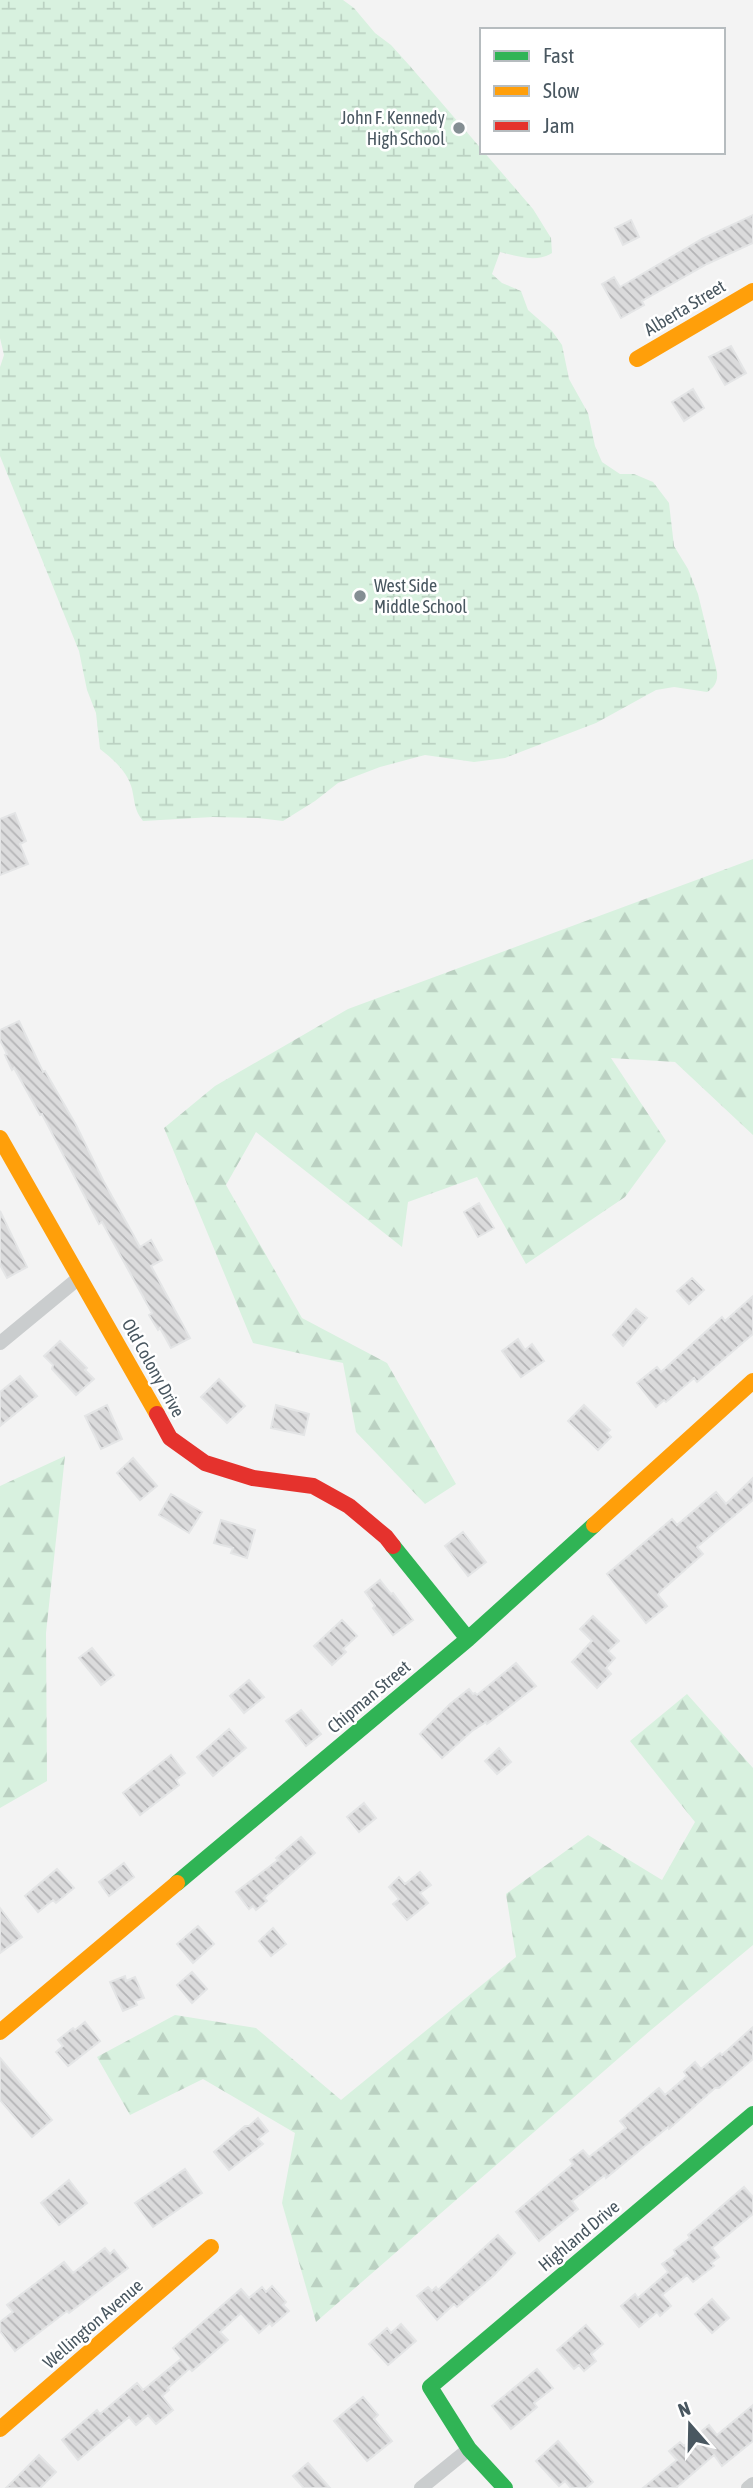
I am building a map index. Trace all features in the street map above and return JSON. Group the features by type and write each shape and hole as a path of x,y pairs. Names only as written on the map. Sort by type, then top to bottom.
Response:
{"street":[{"name":"Alberta Street","path":"637,359 753,290"},
{"name":"Old Colony Drive","path":"0,1138 170,1438 205,1463 253,1478 313,1486 349,1506 386,1537 468,1639"},
{"path":"0,1343 80,1277"},
{"name":"Chipman Street","path":"0,2032 468,1639 753,1381"},
{"name":"Highland Drive","path":"469,2449 430,2387 753,2115"},
{"name":"Wellington Avenue","path":"0,2430 211,2247"},
{"path":"421,2488 469,2449 505,2488"},
{"path":"748,2488 753,2484"}],"green space":[{"name":"West Side Middle School","path":"0,0 343,0 409,65 480,147 480,154 486,154 533,209 551,238 552,253 540,258 500,252 492,274 502,283 521,291 528,310 552,331 562,345 569,379 588,413 595,446 602,462 620,474 634,474 653,482 669,503 674,546 688,569 698,594 717,672 716,681 707,692 674,687 656,690 596,723 505,758 474,762 425,755 380,767 338,783 283,821 213,817 143,821 136,809 127,777 100,749 96,713 87,690 79,651 0,456 0,367 4,355 0,338"},
{"path":"753,859 753,1135 675,1062 611,1058 666,1141 625,1197 526,1264 477,1177 408,1202 402,1247 256,1132 226,1185 302,1318 387,1363 456,1484 425,1504 356,1432 343,1363 253,1343 164,1128 215,1086 348,1009"},
{"path":"65,1456 46,1633 47,1781 0,1808 0,1486"},
{"path":"687,1694 753,1768 753,1945 651,2030 316,2322 282,2203 295,2133 203,2079 130,2115 97,2057 175,2015 256,2028 341,2100 516,1957 506,1894 588,1835 662,1880 695,1822 630,1741"}],"building":[{"path":"753,215 753,243 707,264 642,301 644,305 621,318 602,284 614,277 620,287 702,239"},
{"path":"631,220 639,237 623,245 615,228"},
{"path":"731,346 746,373 725,385 709,357"},
{"path":"693,389 704,408 684,421 672,402"},
{"path":"15,813 26,841 20,844 28,864 0,875 0,819"},
{"path":"19,1021 43,1072 45,1071 76,1125 140,1247 151,1240 162,1260 151,1266 190,1338 171,1348 149,1315 152,1313 102,1222 99,1224 42,1114 40,1115 5,1055 7,1054 0,1040 0,1030"},
{"path":"479,1203 494,1228 478,1237 464,1212"},
{"path":"0,1211 27,1267 7,1278 0,1265"},
{"path":"692,1278 704,1290 689,1304 677,1291"},
{"path":"753,1296 753,1334 697,1382 694,1378 656,1407 637,1383 657,1367 661,1372 722,1317 725,1321"},
{"path":"636,1309 647,1318 623,1346 613,1335"},
{"path":"518,1339 525,1350 532,1344 544,1361 521,1377 502,1351"},
{"path":"60,1341 87,1368 85,1370 94,1379 76,1395 44,1356"},
{"path":"20,1376 37,1396 0,1426 0,1392"},
{"path":"219,1379 245,1406 227,1423 201,1397"},
{"path":"107,1405 122,1439 101,1449 85,1416"},
{"path":"276,1405 309,1414 304,1435 271,1428"},
{"path":"584,1405 610,1430 607,1433 611,1437 598,1450 568,1421"},
{"path":"133,1458 157,1486 140,1500 117,1473"},
{"path":"753,1478 753,1500 697,1547 703,1554 660,1592 658,1595 667,1606 646,1623 607,1574 672,1519 677,1525 716,1492 726,1504"},
{"path":"171,1494 202,1512 189,1533 159,1515"},
{"path":"221,1520 255,1530 247,1558 231,1553 233,1548 214,1543"},
{"path":"463,1532 486,1562 468,1576 445,1546"},
{"path":"380,1580 413,1620 393,1635 365,1592"},
{"path":"593,1616 619,1641 608,1651 615,1658 606,1668 611,1674 597,1688 572,1662 592,1641 580,1629"},
{"path":"342,1620 357,1636 343,1649 346,1652 332,1665 314,1646"},
{"path":"92,1648 114,1675 101,1685 79,1658"},
{"path":"516,1663 536,1686 487,1724 486,1722 472,1731 442,1758 420,1734 469,1689 477,1695"},
{"path":"249,1680 264,1697 244,1713 230,1696"},
{"path":"301,1710 321,1734 306,1746 286,1721"},
{"path":"229,1729 246,1748 213,1776 197,1757"},
{"path":"499,1748 511,1762 497,1774 485,1761"},
{"path":"171,1755 185,1773 176,1780 179,1785 140,1815 123,1793"},
{"path":"364,1803 376,1818 359,1832 347,1817"},
{"path":"301,1837 315,1853 264,1898 267,1901 256,1910 253,1906 249,1909 236,1892 278,1860 276,1858"},
{"path":"124,1863 134,1877 109,1896 99,1882"},
{"path":"57,1869 74,1888 56,1903 53,1900 38,1912 25,1896"},
{"path":"420,1872 431,1885 420,1893 428,1903 407,1920 393,1904 399,1899 389,1887 399,1877 405,1884"},
{"path":"0,1908 22,1937 0,1953"},
{"path":"198,1926 214,1944 193,1963 177,1944"},
{"path":"273,1928 286,1944 271,1956 259,1941"},
{"path":"192,1972 207,1989 192,2003 177,1985"},
{"path":"125,1976 126,1981 135,1977 144,1998 135,2001 137,2005 123,2011 110,1982"},
{"path":"85,2022 100,2041 68,2066 56,2052 63,2046 58,2040"},
{"path":"753,2027 753,2059 669,2129 668,2127 606,2178 605,2175 572,2201 578,2209 539,2241 516,2212 573,2164 570,2160 583,2150 589,2157 626,2128 620,2121 659,2088 665,2095 687,2076 684,2072 695,2062 701,2069 720,2053 722,2055"},
{"path":"0,2058 52,2120 32,2137 0,2100"},
{"path":"258,2118 268,2131 258,2139 263,2144 229,2170 214,2152"},
{"path":"185,2169 202,2193 153,2227 135,2203"},
{"path":"69,2180 87,2203 59,2225 41,2203"},
{"path":"744,2187 753,2197 753,2214 712,2248 719,2257 711,2263 714,2266 693,2282 687,2275 662,2295 671,2306 660,2316 657,2312 639,2327 621,2306 635,2294 638,2298 668,2272 662,2264 676,2254 674,2250"},
{"path":"498,2235 515,2253 457,2307 454,2304 437,2320 417,2296 428,2287 432,2291 436,2287 438,2290"},
{"path":"105,2248 110,2254 114,2250 128,2268 15,2351 0,2331 0,2322 13,2312 7,2305 64,2262 73,2273"},
{"path":"272,2286 286,2302 283,2305 289,2311 272,2326 270,2323 259,2333 241,2313 220,2332 228,2340 192,2371 173,2348 241,2289 249,2298 262,2287 266,2292"},
{"path":"712,2299 729,2318 712,2333 695,2314"},
{"path":"401,2324 416,2341 388,2365 369,2344 387,2328 391,2333"},
{"path":"586,2325 603,2344 591,2354 596,2361 584,2371 579,2365 574,2369 557,2350"},
{"path":"181,2359 189,2369 162,2396 173,2410 156,2424 148,2415 136,2425 129,2417 78,2460 62,2440 97,2410 100,2414 137,2383 143,2390"},
{"path":"537,2369 553,2388 534,2403 537,2407 511,2429 492,2406"},
{"path":"363,2397 378,2415 374,2419 392,2441 367,2461 334,2421"},
{"path":"753,2405 753,2441 722,2466 714,2455 676,2488 643,2488 677,2460 669,2451 680,2442 684,2446 709,2425 717,2435"},
{"path":"558,2441 593,2482 586,2488 571,2488 565,2481 559,2486 536,2461"},
{"path":"39,2455 56,2472 40,2488 6,2488"},
{"path":"308,2463 330,2488 304,2488 293,2476"}],"traffic: fast":[{"path":"177,1883 468,1639 594,1525"},
{"path":"393,1546 468,1639"},
{"path":"505,2488 469,2449 430,2387 753,2114"}],"traffic: slow":[{"path":"637,359 753,291"},
{"path":"0,1138 157,1414"},
{"path":"594,1525 753,1381"},
{"path":"0,2032 177,1883"},
{"path":"0,2429 211,2247"}],"traffic: jam":[{"path":"157,1414 170,1438 205,1463 253,1478 313,1486 349,1506 393,1546"}],"place":[{"name":"John F. Kennedy High School","path":"459,128"},
{"name":"West Side Middle School","path":"360,596"}]}
